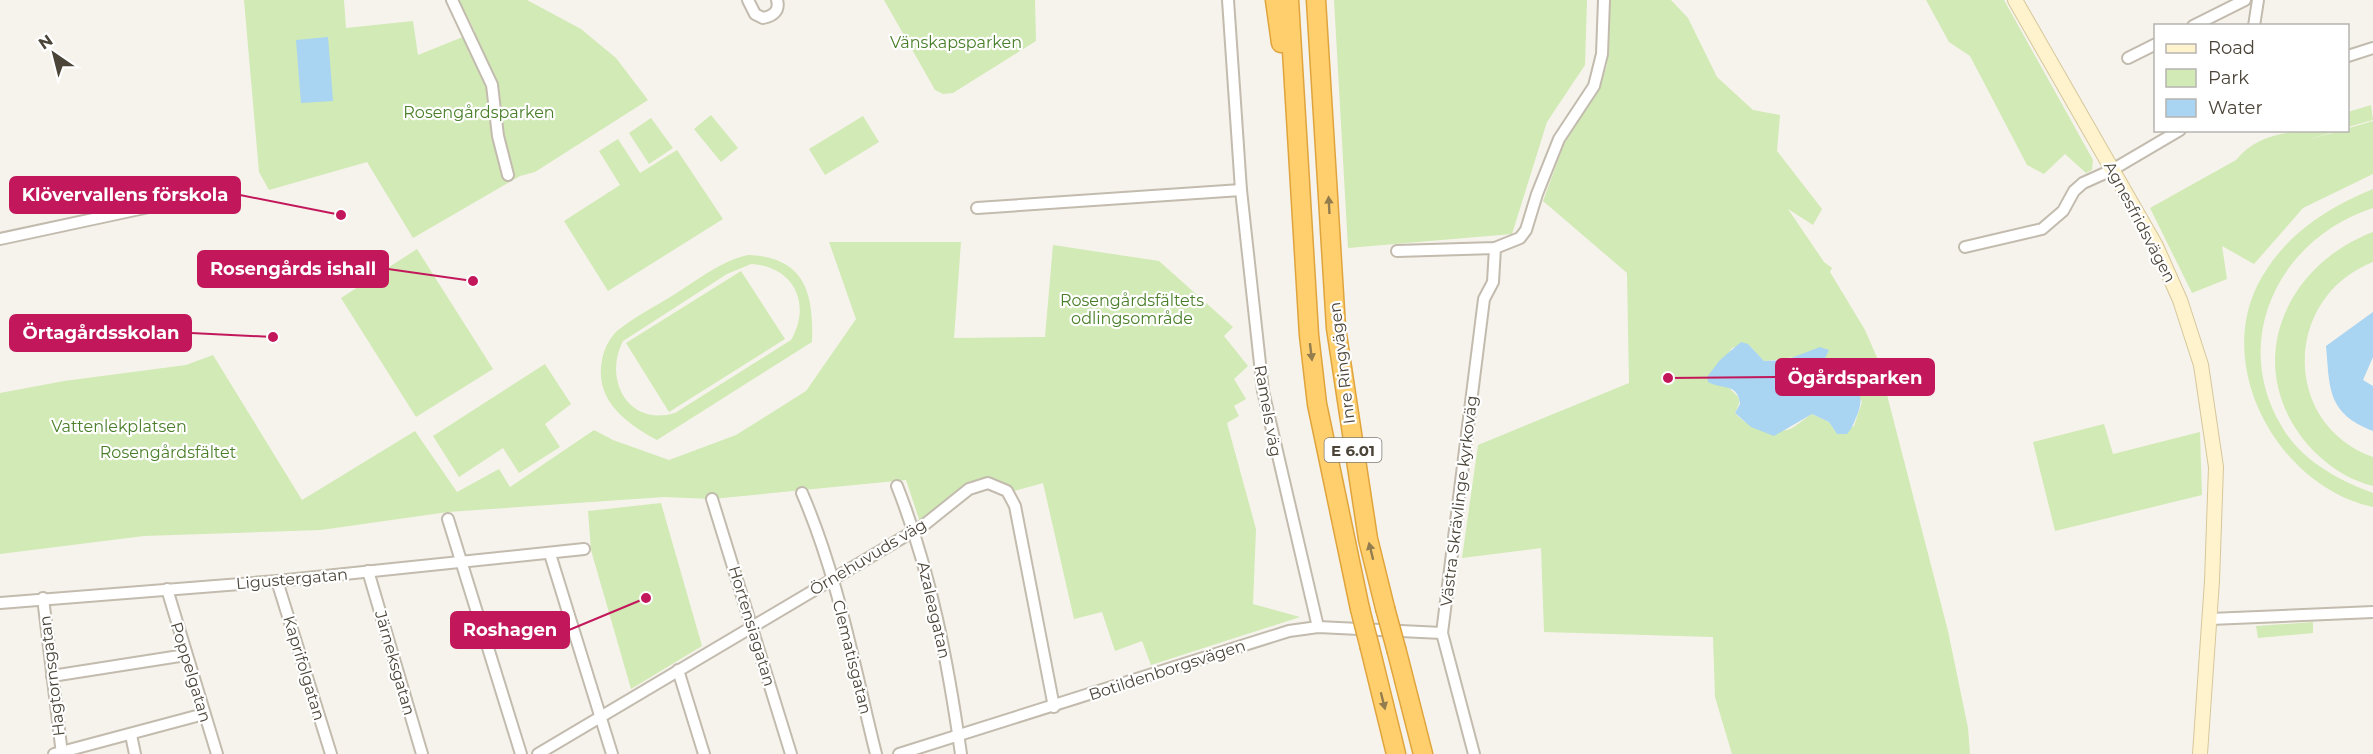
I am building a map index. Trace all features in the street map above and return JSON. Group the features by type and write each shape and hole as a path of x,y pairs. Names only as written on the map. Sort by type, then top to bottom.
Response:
{"highway":[{"path":"1275,0 1286,81 1298,127"},
{"name":"Inre Ringvägen","path":"1289,0 1298,127 1305,293 1317,404 1360,609 1396,754"},
{"name":"Inre Ringvägen","path":"1316,0 1335,328 1344,397 1368,538 1423,754"},
{"path":"1323,93 1329,36 1328,0"}],"main road":[{"name":"Agnesfridsvägen","path":"2015,0 2169,273 2188,322 2206,389 2216,467 2210,619 2201,753"}],"street":[{"path":"452,0 492,85 498,136 508,175"},
{"path":"748,0 755,14 763,18 775,12 777,0"},
{"name":"Ramels väg","path":"1228,0 1240,190 1263,391 1318,627"},
{"path":"1397,251 1495,248 1520,238 1526,230 1537,194 1559,139 1594,86 1602,54 1604,0"},
{"path":"2197,24 2245,0"},
{"path":"2254,24 2258,0"},
{"path":"2128,58 2154,45"},
{"path":"2349,56 2373,48"},
{"path":"1965,247 2042,229 2063,211 2074,191 2083,183 2112,170 2177,132"},
{"path":"977,208 1240,190"},
{"path":"0,239 149,207"},
{"name":"Västra Skrävlinge kyrkoväg","path":"1474,754 1442,633 1484,299 1493,282 1495,248"},
{"name":"Örnehuvuds väg","path":"538,754 914,530 975,486 995,484 1007,491 1015,506 1054,706"},
{"name":"Azaleagatan","path":"897,486 914,530 939,625 961,754"},
{"name":"Clematisgatan","path":"802,493 816,526 833,578 876,754"},
{"name":"Hortensiagatan","path":"712,499 753,625 791,754"},
{"path":"448,519 521,754"},
{"name":"Ligustergatan","path":"0,603 277,581 584,549"},
{"path":"550,554 612,754"},
{"name":"Järneksgatan","path":"368,571 422,754"},
{"name":"Kaprifolgatan","path":"277,581 330,754"},
{"name":"Poppelgatan","path":"167,589 217,754"},
{"name":"Hagtornsgatan","path":"43,598 59,753"},
{"path":"2210,619 2373,612"},
{"name":"Botildenborgsvägen","path":"899,754 1289,631 1318,627 1442,633"},
{"path":"52,676 186,655"},
{"path":"678,670 704,754"},
{"path":"59,753 204,714"},
{"path":"131,735 135,754"}],"green space":[{"name":"Rosengårdsparken","path":"244,0 344,0 346,28 413,21 418,55 475,32 459,0 527,0 581,29 616,58 648,100 535,172 520,176 413,238 367,162 269,190 259,172"},
{"name":"Vänskapsparken","path":"884,0 1035,0 1036,41 953,93 943,94 935,90"},
{"path":"1334,0 1587,0 1585,65 1547,122 1512,234 1348,248"},
{"path":"1609,0 1671,0 1688,18 1717,77 1753,110 1780,115 1777,151 1822,209 1813,225 1788,209 1824,262 1832,268 1830,272 1865,330 1878,360 1948,631 1968,728 1970,754 1732,754 1715,697 1713,637 1544,632 1541,548 1462,558 1478,445 1629,383 1627,273 1543,201 1564,144 1601,83 1607,65","holes":["1748,344 1764,361 1802,356 1825,358 1835,373 1850,380 1862,402 1854,426 1837,434 1829,422 1812,414 1793,427 1780,431 1766,430 1745,422 1735,413 1739,399 1726,382 1720,360 1728,355 1732,348"]},
{"path":"1926,0 2004,0 2093,160 2092,170 2086,173 2065,154 2044,174 2027,165 1970,56 1949,42"},
{"path":"2371,105 2373,120 2349,127 2349,112"},
{"path":"711,115 738,148 721,162 694,129"},
{"path":"863,116 879,142 825,175 809,149"},
{"path":"651,118 673,148 649,164 629,133"},
{"path":"2373,121 2373,174 2303,208 2254,264 2222,246 2227,279 2192,293 2150,208 2236,160 2246,150 2269,137 2295,132 2333,132 2304,141 2335,132 2349,132 2349,128"},
{"path":"618,139 640,173 677,150 723,219 608,291 564,221 620,185 599,151"},
{"path":"2373,189 2373,208 2340,222 2312,242 2289,267 2273,296 2263,327 2261,360 2267,394 2290,439 2322,468 2373,493 2373,507 2340,496 2311,477 2285,452 2265,422 2251,389 2245,355 2246,320 2257,286 2279,253 2292,239 2321,216"},
{"path":"2373,232 2373,262 2343,279 2322,303 2309,330 2305,360 2309,390 2322,418 2343,441 2373,457 2373,486 2355,480 2338,470 2308,445 2288,415 2277,384 2275,352 2282,322 2295,294 2315,269 2342,248"},
{"name":"Rosengårdsfältet","path":"829,242 961,242 954,338 1045,337 1053,245 1159,261 1233,327 1224,336 1248,366 1234,379 1246,399 1234,406 1239,416 1227,423 1256,529 1253,604 1300,617 1151,665 1142,641 1115,651 1102,612 1074,619 1043,483 1014,491 993,479 985,479 965,487 920,522 906,480 712,499 664,497 448,512 321,530 144,536 0,554 0,393 64,381 186,365 213,355 302,500 415,431 457,492 499,469 510,487 594,430 613,440 669,460 736,435 806,391 856,319"},
{"path":"417,249 493,369 416,417 341,298"},
{"path":"748,255 767,257 782,262 802,280 811,308 812,342 657,440 624,418 608,398 601,374 602,360 609,341 617,331 631,321 710,271","holes":["751,264 766,266 788,279 795,289 800,313 791,340 675,413 658,415 644,413 633,406 624,396 618,384 616,370 623,341 727,274"]},
{"path":"741,271 785,339 669,412 626,343"},
{"path":"545,364 571,404 545,424 560,447 519,473 503,448 459,477 433,436"},
{"path":"2104,424 2113,454 2200,432 2202,495 2055,531 2033,442"},
{"path":"661,503 702,646 631,689 591,550 588,511"},
{"path":"2313,622 2313,633 2258,638 2256,626"}],"water":[{"path":"328,37 333,101 301,103 296,40"},
{"path":"2373,312 2373,357 2363,380 2373,386 2373,431 2358,424 2339,408 2330,387 2326,346"},
{"path":"1741,342 1748,344 1764,361 1786,360 1820,347 1829,350 1825,358 1830,366 1856,387 1859,393 1858,413 1847,434 1837,434 1829,422 1812,414 1774,436 1751,427 1735,413 1740,404 1736,392 1708,382 1707,377 1720,360"}],"place":[{"name":"Klövervallens förskola","path":"341,215"},
{"name":"Rosengårds ishall","path":"473,281"},
{"name":"Örtagårdsskolan","path":"273,337"},
{"name":"Ögårdsparken","path":"1668,378"},
{"name":"Roshagen","path":"646,598"}],"park label":[{"name":"Rosengårdsfältets odlingsområde","path":"1132,309"},
{"name":"Vattenlekplatsen","path":"119,426"}]}
